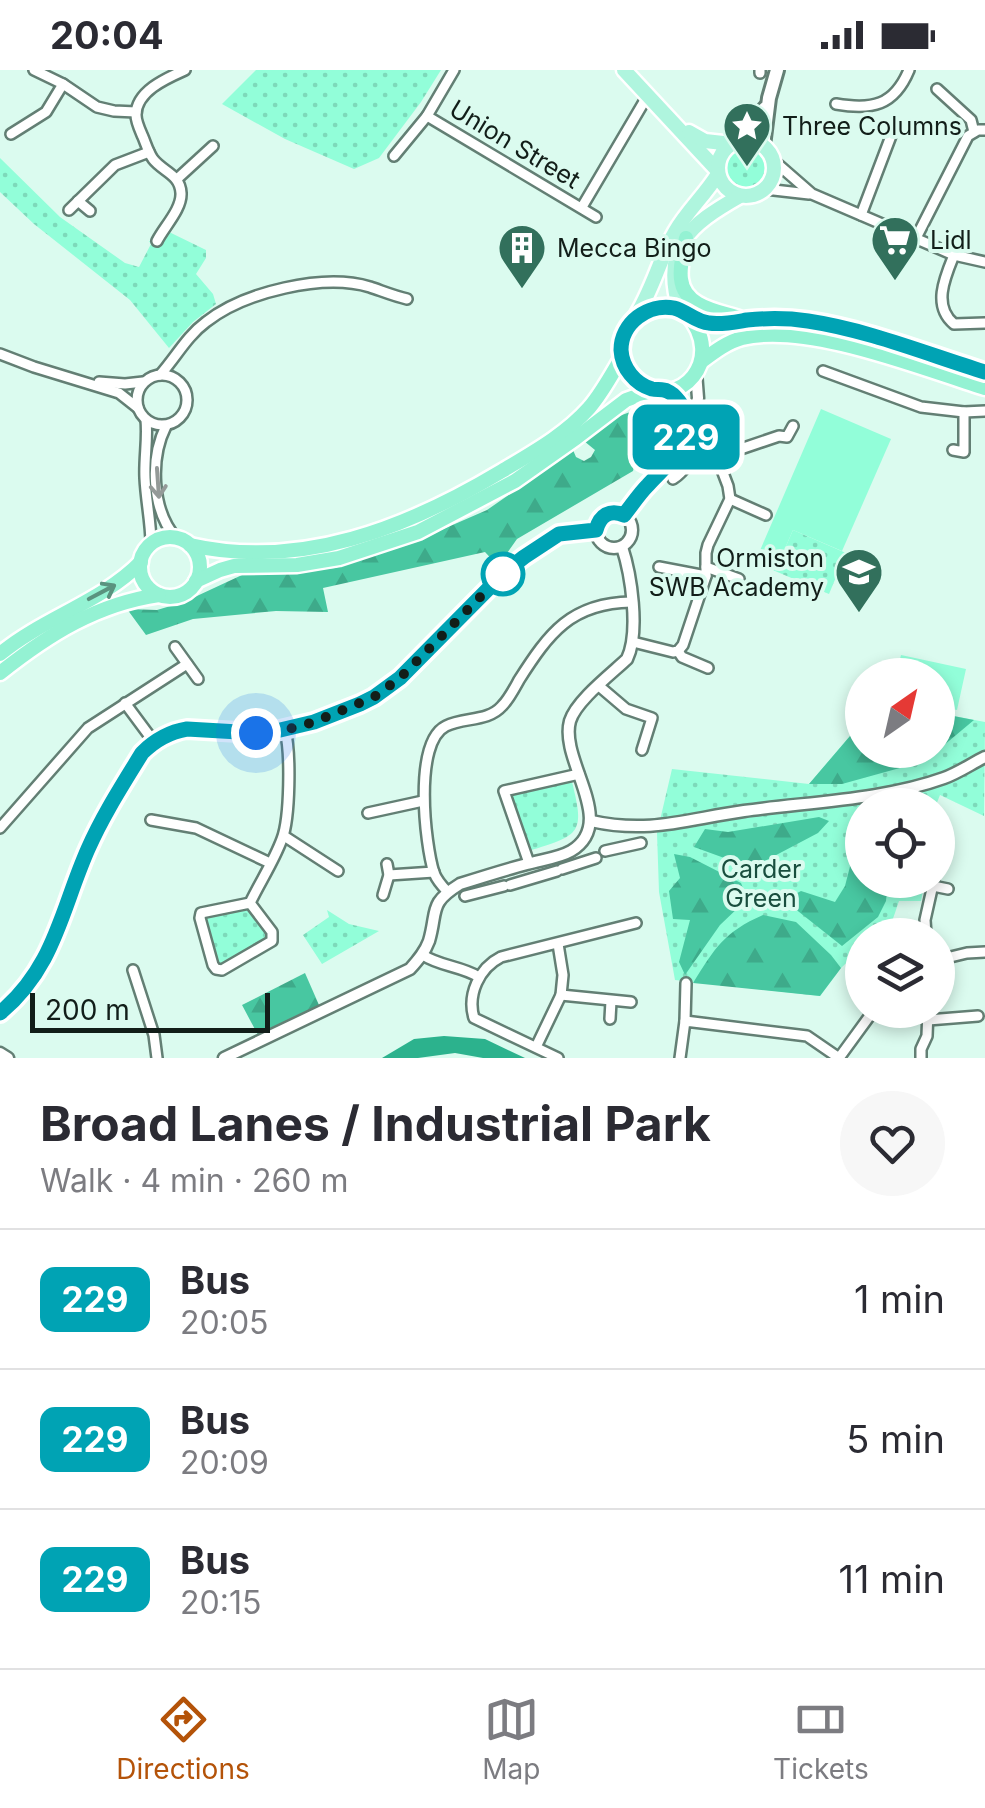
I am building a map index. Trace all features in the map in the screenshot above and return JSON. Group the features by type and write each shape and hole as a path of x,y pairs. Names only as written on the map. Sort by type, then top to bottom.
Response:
{"highway":[{"path":"686,238 681,284 698,304 744,320"},
{"path":"661,390 634,380 626,370 623,337 634,320 656,308 670,307 706,324 809,321 852,330 985,372"},
{"path":"683,312 700,333 703,347 699,366"},
{"path":"196,581 234,566 297,565 339,558 418,532 515,481 626,400 682,385 699,366 738,339 797,336 848,346 985,388"},
{"path":"159,594 144,581 141,562 151,544 164,538 221,552 296,551 343,542 414,518 484,482 561,432 591,406 622,357"},
{"path":"0,673 88,615 122,601 159,594 172,597 188,591 196,581 200,565 197,554 183,541"},
{"path":"0,654 51,619 121,582 141,562"}],"main road":[{"path":"624,70 718,172 726,189 740,196 765,189 774,174 773,160 763,146 769,98"},
{"path":"634,320 647,300 674,234 718,172 722,154 761,116 777,70"},
{"path":"672,120 697,138 763,146"},
{"path":"683,312 672,278 674,259 702,218 740,196"}],"street":[{"path":"34,70 97,107 136,112"},
{"path":"157,241 180,204 181,190 177,178 148,152 136,112 142,96 185,70"},
{"name":"Union Street","path":"394,156 427,116 454,70"},
{"path":"836,104 858,108 887,100 894,96 909,70"},
{"path":"11,134 46,112 63,84"},
{"path":"916,238 962,144 968,136 979,132 937,89"},
{"name":"Union Street","path":"582,207 648,96"},
{"name":"Union Street","path":"427,116 596,217"},
{"path":"861,215 892,136"},
{"path":"177,178 213,146"},
{"path":"69,210 115,165 148,152"},
{"path":"773,160 812,194"},
{"path":"765,189 812,194 954,255 985,262"},
{"path":"78,201 90,211"},
{"path":"167,222 179,229"},
{"path":"954,255 945,277 944,313 954,324 985,323"},
{"path":"82,380 125,384 160,375 207,321 230,306 269,292 343,283 407,299"},
{"path":"146,420 166,426 176,422 186,410 188,396 178,367 180,353"},
{"path":"0,354 119,392 138,408 146,420 148,434 145,483 151,544"},
{"path":"624,515 686,440 696,412 699,366"},
{"path":"822,371 921,406 985,411"},
{"path":"160,375 180,382"},
{"path":"138,408 137,394 144,382"},
{"path":"661,390 675,397 686,414 686,440"},
{"path":"954,450 964,452 964,412"},
{"path":"166,426 157,454 157,489 164,517 183,541"},
{"path":"673,479 695,455 716,457 779,436 791,439 792,426"},
{"path":"633,642 669,652 678,651 683,644 706,572 708,545 730,500 716,457"},
{"path":"730,500 766,515"},
{"path":"616,512 630,521 632,532 627,543 614,548 602,544 596,530 600,519 616,512"},
{"path":"0,1014 29,983 48,952 94,835 142,753 154,742 187,729 256,733 285,730 349,709 400,678 506,571 536,548 559,534 596,530"},
{"path":"224,1058 410,969 429,939 438,902 460,884 566,854 582,842 591,822 572,749 570,721 576,708 627,658 633,642 627,562 622,547"},
{"path":"658,567 739,579"},
{"path":"447,892 434,872 423,801 430,746 436,734 445,726 494,714 560,624 594,606 631,602"},
{"path":"175,647 198,679"},
{"path":"678,651 682,657 708,668"},
{"path":"0,828 88,728 187,664"},
{"path":"599,686 626,709 652,718 642,750"},
{"path":"125,703 154,742"},
{"path":"250,903 284,836 289,746 285,730"},
{"path":"591,822 635,828 660,826 916,787 985,757"},
{"path":"540,876 504,791 579,774"},
{"path":"368,813 423,801"},
{"path":"152,820 196,828 270,863"},
{"path":"162,835 165,821"},
{"path":"465,896 639,843 635,828"},
{"path":"284,836 338,872"},
{"path":"574,849 581,863"},
{"path":"383,895 388,869 434,872"},
{"path":"480,878 483,892"},
{"path":"250,903 272,932 272,940 222,970 216,969 201,913 250,903"},
{"path":"558,1058 474,1018 471,1011 479,977 488,964 501,957 636,922"},
{"path":"624,926 629,941"},
{"path":"536,1046 560,994 563,969 558,944"},
{"path":"955,956 985,952"},
{"path":"422,955 479,977"},
{"path":"133,970 154,1035 157,1058"},
{"path":"680,1058 686,1021 686,982"},
{"path":"560,994 631,1002"},
{"path":"610,1018 611,1001"},
{"path":"955,1016 978,1016"},
{"path":"686,1021 807,1036 839,1058 861,1028"},
{"path":"920,1058 927,1028"},
{"path":"0,1053 8,1058"}],"green space":[{"path":"256,70 441,70 379,158 354,169 285,139 222,104"},
{"path":"747,148 762,154 768,169 762,184 747,190 732,184 726,169 732,154"},
{"path":"0,158 60,217 125,263 139,267 149,241 159,241 167,231 206,250 206,258 196,274 213,294 216,304 169,348 130,300 0,192"},
{"path":"647,409 660,425 654,443 638,449 633,471 517,539 498,566 485,552 323,588 328,612 276,611 193,619 146,635 127,609 157,610 242,575 335,568 418,540 487,510 573,450 584,461 591,457 595,450 584,441 591,435 620,416"},
{"path":"821,409 891,439 842,551 793,530 775,571 755,562"},
{"path":"793,530 846,553 829,594 775,571"},
{"path":"955,667 966,669 955,710"},
{"name":"Carder Green","path":"955,716 985,722 984,816 955,802 955,788 845,788 845,898 922,898 899,901 893,918 845,918 845,964 820,996 675,980 659,892 657,833 672,769 809,784 845,742 845,768 955,768"},
{"path":"955,716 974,720 955,736"},
{"path":"845,742 845,768 900,768 842,784 809,784"},
{"path":"571,778 578,810 575,829 559,841 528,851 511,794"},
{"path":"819,817 829,821 818,833 757,865 738,863 694,847 705,829 728,832"},
{"path":"674,854 690,857 741,883 745,893 741,905 720,925 685,975 679,962 690,920 673,919 669,891 680,878"},
{"path":"845,886 845,898 886,898 877,918 845,918 842,946 784,900 801,891 835,902"},
{"path":"245,907 269,939 220,966 203,918"},
{"path":"327,910 349,924 379,931 322,964 303,935 329,917"},
{"path":"763,915 796,922 841,968 820,996 693,983 722,942"},
{"path":"305,973 319,1005 258,1035 242,1005"}],"shaded area":[{"path":"414,1039 485,1039 525,1058 455,1053 382,1058"}],"bus line":[{"name":"229","path":"0,1013 29,983 48,952 94,835 142,753 154,742 187,729 256,733 285,730 360,704 400,678 506,571 548,539 578,530 596,530 600,519 608,513 624,515 679,451 686,440 688,425 675,397 666,390 642,385 625,366 621,352 623,337 638,316 670,307 706,324 757,319 809,321 852,330 985,372"}],"place":[{"name":"Three Columns","path":"747,168"},
{"name":"Lidl","path":"895,282"},
{"name":"Mecca Bingo","path":"522,290"},
{"name":"Ormiston SWB Academy","path":"859,614"}],"route":[{"path":"256,733 314,722 374,697 400,678 506,571 503,574"}]}
